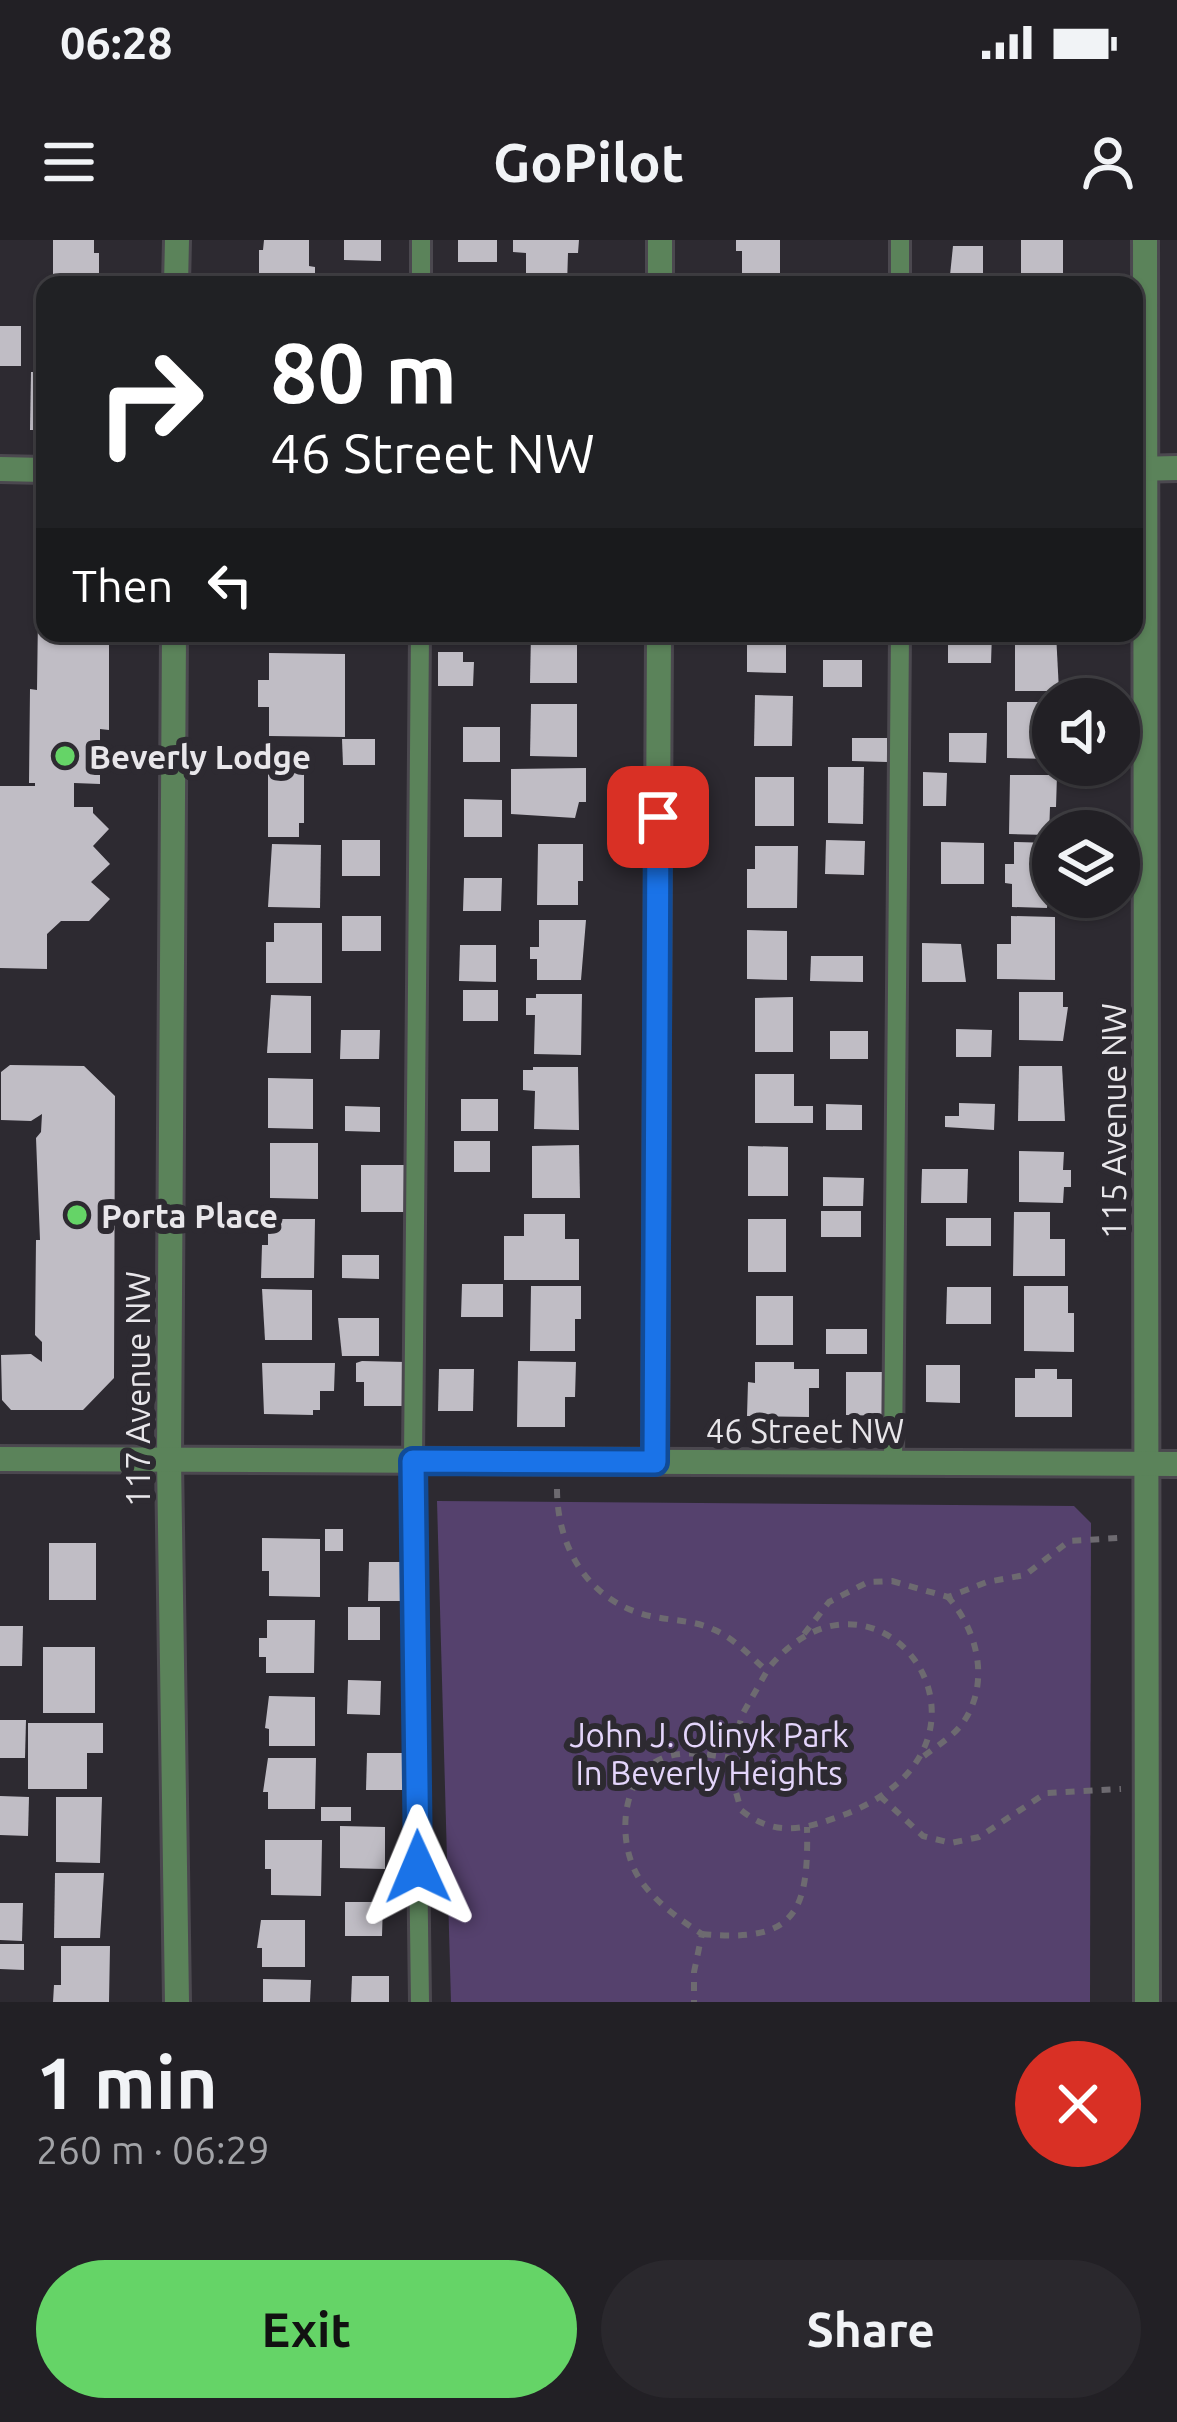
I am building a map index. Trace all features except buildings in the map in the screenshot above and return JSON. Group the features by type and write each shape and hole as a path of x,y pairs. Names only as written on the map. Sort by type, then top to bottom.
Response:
{"street":[{"path":"176,276 177,240"},
{"path":"660,240 660,276"},
{"name":"115 Avenue NW","path":"1143,332 1145,240"},
{"path":"1143,469 1177,468"},
{"path":"0,469 36,470"},
{"name":"117 Avenue NW","path":"174,642 170,1460 177,2002"},
{"path":"655,1462 659,642"},
{"name":"115 Avenue NW","path":"1141,642 1147,2002"},
{"name":"46 Street NW","path":"0,1459 1177,1464"}],"lane":[{"path":"421,240 421,276"},
{"path":"900,240 900,276"},
{"path":"420,642 413,1461 420,2002"},
{"path":"893,1463 899,642"}],"path":[{"path":"558,1462 560,1526 566,1547 587,1578 630,1610 721,1632 766,1671"},
{"path":"803,1636 829,1602 868,1582 892,1581 948,1597 1025,1575 1069,1540 1145,1538"},
{"path":"922,1758 933,1709 924,1673 908,1649 863,1626 824,1628 786,1647 766,1671 742,1715 730,1771 741,1810 768,1828 807,1827 861,1808 880,1796 964,1722 975,1692 978,1654 961,1612 948,1597"},
{"path":"731,1758 668,1756 649,1765 627,1804 630,1857 640,1878 681,1920 702,1934 754,1935 787,1920 805,1894 807,1827"},
{"path":"880,1796 923,1835 950,1843 979,1837 1046,1793 1146,1789"},
{"path":"694,2002 702,1934"}],"green space":[{"name":"John J. Olinyk Park In Beverly Heights","path":"437,1501 1074,1506 1091,1523 1090,2002 451,2002"}],"place":[{"name":"Beverly Lodge","path":"65,756"},
{"name":"Porta Place","path":"77,1215"}],"route":[{"path":"418,1867 413,1461 655,1462 658,817"}]}
